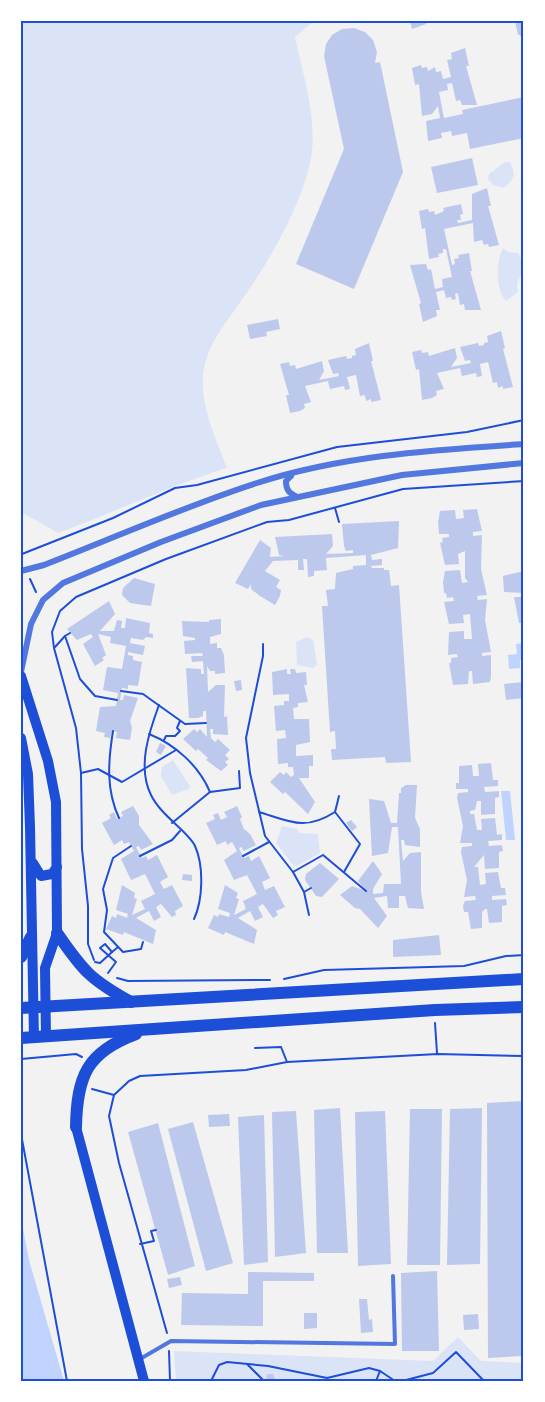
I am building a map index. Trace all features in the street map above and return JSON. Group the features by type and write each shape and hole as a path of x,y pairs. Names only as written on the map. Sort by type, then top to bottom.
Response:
{"main road":[{"path":"21,674 48,761 56,802 57,933 34,1008"},
{"path":"21,738 27,774 31,859 34,1038 151,1028 524,1007"},
{"path":"31,859 34,870 40,876 52,874 57,867"},
{"path":"57,933 81,968 99,984 133,1003"},
{"path":"21,957 31,937"},
{"path":"34,1008 524,979"},
{"path":"144,1381 76,1127 79,1087 96,1056 106,1047 151,1028"}],"street":[{"path":"24,571 258,483 340,463 410,452 524,444"},
{"path":"21,674 31,624 43,600 63,583 160,542 261,505 402,475 524,463"},
{"path":"292,475 286,481 286,488 290,494 298,497"}],"lane":[{"path":"139,1359 168,1342 395,1344 393,1276"}],"path":[{"path":"270,980 128,981 108,973 95,962 88,944 88,906 82,849 81,772 76,728 54,648 52,632 60,611 76,597 166,559 267,522 289,520 335,508 360,498 403,489 524,481"},
{"path":"335,508 339,522"},
{"path":"21,554 24,571 33,589 43,600 60,611"},
{"path":"54,648 70,633"},
{"path":"65,636 80,679 95,696 117,700"},
{"path":"263,644 263,656 246,738 265,836 293,872 304,892 309,915"},
{"path":"122,691 143,694 185,724 206,723"},
{"path":"159,705 149,734 146,768 150,794 172,823 195,845 202,874 194,919"},
{"path":"164,740 166,736 175,736 180,731 177,728 180,721"},
{"path":"113,731 109,757 110,799 119,818"},
{"path":"149,734 164,740 202,773 210,792"},
{"path":"81,772 98,769 122,782 176,750"},
{"path":"172,823 210,792 240,788 239,771"},
{"path":"259,812 299,825 314,824 335,812 339,796"},
{"path":"335,812 360,844 344,872"},
{"path":"140,856 172,840 180,831"},
{"path":"243,856 269,842"},
{"path":"131,846 113,858 104,889 108,910 104,932 123,952 141,949 144,942"},
{"path":"293,872 323,855 366,891"},
{"path":"304,892 311,888"},
{"path":"108,973 116,962 100,948 105,944 112,952"},
{"path":"95,962 100,963 118,947"},
{"path":"282,980 324,970 464,966 506,956 524,955"},
{"path":"255,1048 281,1047 287,1062"},
{"path":"21,1059 76,1054 79,1057 96,1056"},
{"path":"170,1381 168,1342 140,1244 109,1116 114,1095 129,1081 140,1076 246,1070 287,1062 438,1054 524,1056"},
{"path":"88,1087 114,1095"},
{"path":"21,1134 67,1381"},
{"path":"140,1244 154,1241 151,1231 156,1230"},
{"path":"211,1381 219,1365 247,1364 327,1378 369,1368 381,1371 395,1381 433,1373 456,1352 484,1381"},
{"path":"247,1364 264,1381"},
{"path":"376,1381 381,1371"}],"shaded area":[{"path":"21,21 314,21 295,37 310,104 313,138 312,155 303,188 279,240 216,337 205,365 204,400 227,468 58,533 21,512"},
{"path":"505,162 510,162 514,173 504,188 493,185 488,179 489,174"},
{"path":"503,248 508,252 518,253 524,266 517,284 518,292 506,301 498,283 499,260"},
{"path":"307,637 313,640 317,664 314,668 297,665 296,642"},
{"path":"173,760 191,788 172,795 161,776 162,767"},
{"path":"282,826 297,829 299,833 318,834 320,853 297,866 293,865 276,843"},
{"path":"458,1337 481,1361 524,1363 524,1381 176,1381 174,1351 433,1361"}],"water":[{"path":"524,643 524,660 520,660 520,668 509,669 508,655 517,654 516,644"},
{"path":"501,791 510,791 515,840 506,840"},
{"path":"21,1218 29,1260 64,1381 21,1381"}],"building":[{"path":"410,21 426,21 426,24 412,29"},
{"path":"515,21 524,21 524,41 518,35"},
{"path":"354,28 365,32 373,40 377,52 375,63 380,62 403,172 354,289 296,264 344,149 324,56 326,44 332,35 342,29"},
{"path":"465,48 469,66 466,66 477,105 462,105 460,100 456,101 452,83 447,84 448,90 439,92 444,118 463,114 462,110 524,97 524,138 470,149 467,133 452,136 451,131 441,133 442,138 428,141 426,121 440,118 438,106 432,114 422,116 419,84 415,85 412,68 421,65 422,68 427,67 428,71 435,67 436,72 441,71 443,79 451,77 447,60 452,59 451,53"},
{"path":"472,158 478,185 437,193 431,167"},
{"path":"487,188 491,206 488,206 499,245 489,247 488,244 484,245 482,240 474,242 473,223 444,229 452,265 455,264 454,259 459,258 458,255 469,253 472,271 470,271 481,310 465,310 464,304 460,305 458,293 455,294 456,299 452,300 451,297 446,298 444,290 436,292 440,310 436,310 437,316 423,322 419,304 421,303 410,265 426,264 428,270 431,269 435,289 443,287 442,279 452,277 446,249 443,249 443,253 438,254 439,257 429,259 425,228 422,229 419,211 428,209 429,212 434,211 435,215 444,211 443,208 461,204 463,214 460,215 461,220 457,220 458,223 472,220 472,194"},
{"path":"278,319 280,329 266,332 267,336 250,339 247,325"},
{"path":"501,331 505,348 503,349 513,387 498,388 497,382 493,383 488,362 480,364 482,376 477,377 476,373 462,376 460,368 437,373 444,389 436,391 437,395 432,398 422,400 419,369 416,370 412,352 421,350 422,353 428,352 429,356 455,348 457,358 451,367 471,363 470,360 465,361 460,347 478,343 479,346 484,345 488,342 487,336"},
{"path":"369,343 381,400 371,402 371,399 366,401 365,395 360,396 356,375 347,377 350,389 345,390 344,386 330,389 328,381 305,386 311,402 304,404 305,408 300,411 290,413 286,395 289,395 280,364 289,362 290,366 295,365 296,369 322,361 324,371 319,380 339,376 338,373 333,374 328,360 346,356 347,359 352,358 356,355 355,349"},
{"path":"477,509 482,531 473,532 473,536 482,535 481,569 487,595 477,596 478,600 487,599 485,620 491,652 482,653 482,656 491,655 491,677 490,682 473,684 472,671 469,671 468,684 453,685 449,663 451,663 451,658 458,657 457,654 448,655 449,632 464,631 464,639 472,639 470,614 463,615 464,623 449,624 444,602 454,601 453,597 447,598 444,593 445,571 460,570 462,583 468,582 465,578 465,551 458,554 459,564 445,565 440,543 443,542 442,538 449,537 449,534 439,534 438,522 440,511 455,510 456,519 464,518 463,510"},
{"path":"399,521 398,548 371,555 372,560 382,559 382,565 371,566 389,570 391,586 399,585 411,762 386,763 385,757 332,760 331,749 336,749 335,731 330,732 322,606 328,606 326,590 335,589 336,573 353,569 353,566 366,565 366,555 326,558 327,570 314,571 314,576 308,577 307,559 303,559 304,570 298,570 298,560 273,561 265,571 280,580 276,587 281,590 280,596 275,605 251,589 251,584 248,589 235,583 260,540 271,548 270,557 284,556 279,555 275,537 332,534 333,546 326,554 353,553 353,550 346,551 344,546 342,524"},
{"path":"524,571 524,593 504,592 503,576"},
{"path":"134,578 155,584 151,606 130,603 122,595 123,588"},
{"path":"514,597 524,597 524,623 519,623"},
{"path":"109,601 115,614 100,631 114,631 117,620 122,621 121,628 125,628 126,618 150,623 149,633 153,634 153,638 146,637 143,640 131,638 130,643 145,646 143,655 128,652 128,655 133,656 133,660 142,662 138,686 128,685 128,689 122,688 120,700 123,700 124,695 138,698 130,721 132,728 130,740 116,738 117,732 112,731 110,738 104,737 105,733 96,731 100,707 116,706 118,693 103,690 107,667 122,669 126,646 110,643 111,637 98,634 106,655 102,658 104,660 95,666 83,644 93,637 91,634 77,640 67,629"},
{"path":"221,619 221,634 210,637 210,644 217,643 217,648 221,648 224,655 225,673 215,674 215,671 210,671 207,666 208,692 216,685 225,685 224,717 227,716 228,735 213,734 213,729 210,729 211,738 215,742 218,739 230,750 225,755 229,759 225,762 228,765 221,771 206,760 208,758 198,749 196,751 183,739 194,729 197,732 200,729 207,737 206,711 203,711 203,716 189,718 186,668 201,669 201,674 204,674 203,661 192,662 191,656 203,656 202,653 185,654 184,641 195,640 195,638 183,636 182,621 209,622 209,620"},
{"path":"287,669 287,674 291,674 290,669 295,669 296,673 306,672 307,685 304,685 308,702 298,703 298,707 293,708 294,719 309,719 310,742 296,745 296,756 313,755 313,766 309,766 309,778 299,778 315,802 308,814 285,792 283,794 270,782 280,772 284,775 286,772 291,777 294,775 293,767 288,767 288,763 278,764 277,739 286,738 285,730 276,731 274,706 284,705 284,701 289,701 289,694 273,695 272,672"},
{"path":"241,680 242,690 236,691 234,681"},
{"path":"524,682 524,698 506,700 504,684"},
{"path":"160,743 166,746 161,755 156,752"},
{"path":"491,763 493,780 498,780 498,786 484,787 485,792 499,791 499,797 495,798 495,814 481,815 481,801 477,801 475,810 470,811 470,814 474,814 477,830 482,830 481,819 495,818 497,835 502,834 502,840 488,841 489,846 502,845 503,851 499,852 499,868 485,869 484,855 474,867 478,867 480,885 486,884 485,873 498,872 501,888 505,888 506,895 492,896 492,900 506,899 507,905 502,906 502,922 489,923 487,909 485,909 482,912 482,928 471,929 468,912 464,912 463,906 465,901 476,900 475,896 464,897 467,880 461,852 462,847 472,846 472,843 460,843 463,826 457,798 458,793 468,792 468,789 456,789 456,783 459,783 459,766 472,765 473,776 479,776 478,764"},
{"path":"406,785 417,785 415,818 420,829 420,847 405,845 404,840 401,840 403,861 410,853 421,852 421,892 424,909 408,908 405,896 399,896 399,908 388,908 387,896 374,898 387,916 378,928 360,909 355,908 340,895 352,886 366,891 358,881 373,861 382,874 373,889 373,894 383,893 384,884 401,884 398,827 392,827 388,853 372,856 369,799 384,801 391,823 397,823 399,793"},
{"path":"133,806 139,816 139,825 153,844 141,850 139,846 136,847 142,858 146,856 148,860 157,855 168,877 160,882 164,889 172,885 183,906 175,911 176,915 172,917 161,904 156,907 161,917 154,921 149,911 136,918 156,930 153,944 124,932 123,935 106,929 112,916 116,918 117,914 127,918 128,914 116,910 122,885 135,893 134,898 137,899 132,915 145,909 141,901 155,894 145,874 131,880 121,859 134,851 129,842 124,844 122,840 114,845 102,823 111,818 109,815 114,812 117,819 123,816 121,812"},
{"path":"237,806 244,829 256,845 244,851 241,847 239,848 244,858 249,856 251,861 259,856 270,878 262,882 265,890 274,886 285,907 276,911 278,915 273,918 263,904 258,907 263,917 255,921 250,911 238,918 257,930 254,944 225,932 224,935 208,928 214,915 229,917 230,913 218,909 225,885 238,893 236,898 239,899 234,915 246,909 243,901 257,894 247,875 234,880 224,860 237,851 232,842 227,845 226,841 217,845 206,823 215,819 213,815 218,813 221,820 227,817 224,812"},
{"path":"351,820 357,827 352,831 346,823"},
{"path":"320,863 339,879 322,897 316,896 305,880 306,874"},
{"path":"183,874 192,875 192,881 182,880"},
{"path":"439,935 441,955 393,957 393,940"},
{"path":"524,1101 521,1356 488,1358 487,1103"},
{"path":"340,1108 348,1253 317,1253 314,1110"},
{"path":"482,1108 480,1264 447,1265 450,1109"},
{"path":"410,1109 442,1109 440,1265 407,1265"},
{"path":"296,1111 306,1253 275,1257 272,1112"},
{"path":"385,1111 391,1264 358,1266 355,1112"},
{"path":"229,1114 230,1126 209,1127 208,1115"},
{"path":"264,1115 268,1262 244,1265 238,1117"},
{"path":"193,1122 233,1263 206,1271 168,1129"},
{"path":"158,1123 195,1266 168,1275 128,1132"},
{"path":"437,1271 439,1351 402,1351 401,1273"},
{"path":"248,1272 314,1273 314,1281 263,1281 263,1326 181,1325 182,1293 248,1294"},
{"path":"180,1277 182,1285 169,1288 167,1279"},
{"path":"359,1299 367,1299 373,1332 361,1333"},
{"path":"304,1313 317,1313 317,1328 304,1329"},
{"path":"478,1314 479,1329 464,1330 463,1315"},
{"path":"267,1374 273,1374 276,1381 266,1381"}]}
